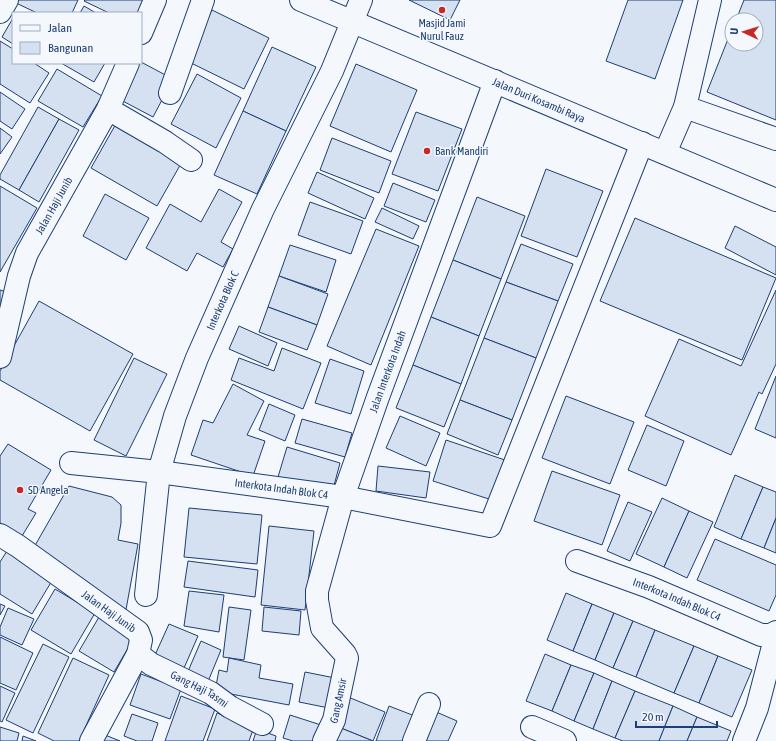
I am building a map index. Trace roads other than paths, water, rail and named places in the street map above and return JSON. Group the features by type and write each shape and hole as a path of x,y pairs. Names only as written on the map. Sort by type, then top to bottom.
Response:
{"street":[{"path":"0,12 7,0"},
{"path":"142,31 156,0"},
{"path":"170,93 203,0"},
{"name":"Jalan Duri Kosambi Raya","path":"301,0 776,200"},
{"name":"Interkota Blok C","path":"146,595 159,472 175,416 197,358 263,209 332,71 361,0"},
{"path":"665,153 685,107 710,0"},
{"name":"Jalan Haji Junib","path":"0,357 19,276 27,253 108,109 128,64"},
{"name":"Jalan Interkota Indah","path":"347,658 322,628 317,600 317,591 343,497 380,389 495,81"},
{"path":"685,107 776,139"},
{"path":"108,109 165,142 191,160"},
{"name":"Interkota Indah Blok C4","path":"71,463 159,472 343,497 490,526 642,143"},
{"name":"Jalan Haji Junib","path":"0,535 18,546 138,632 141,640 138,654 91,741"},
{"name":"Interkota Indah Blok C4","path":"577,561 649,586 761,635 771,635 776,633"},
{"path":"744,741 757,708 776,633"},
{"name":"Gang Haji Tasmi","path":"138,654 151,664 211,693 230,707 262,724"},
{"name":"Gang Amsir","path":"324,741 334,720 347,658"},
{"path":"414,741 429,704"},
{"path":"532,727 565,741"}],"place":[{"name":"Masjid Jami Nurul Fauz","path":"442,10"},
{"name":"Bank Mandiri","path":"427,151"},
{"name":"SD Angela","path":"20,490"}]}
